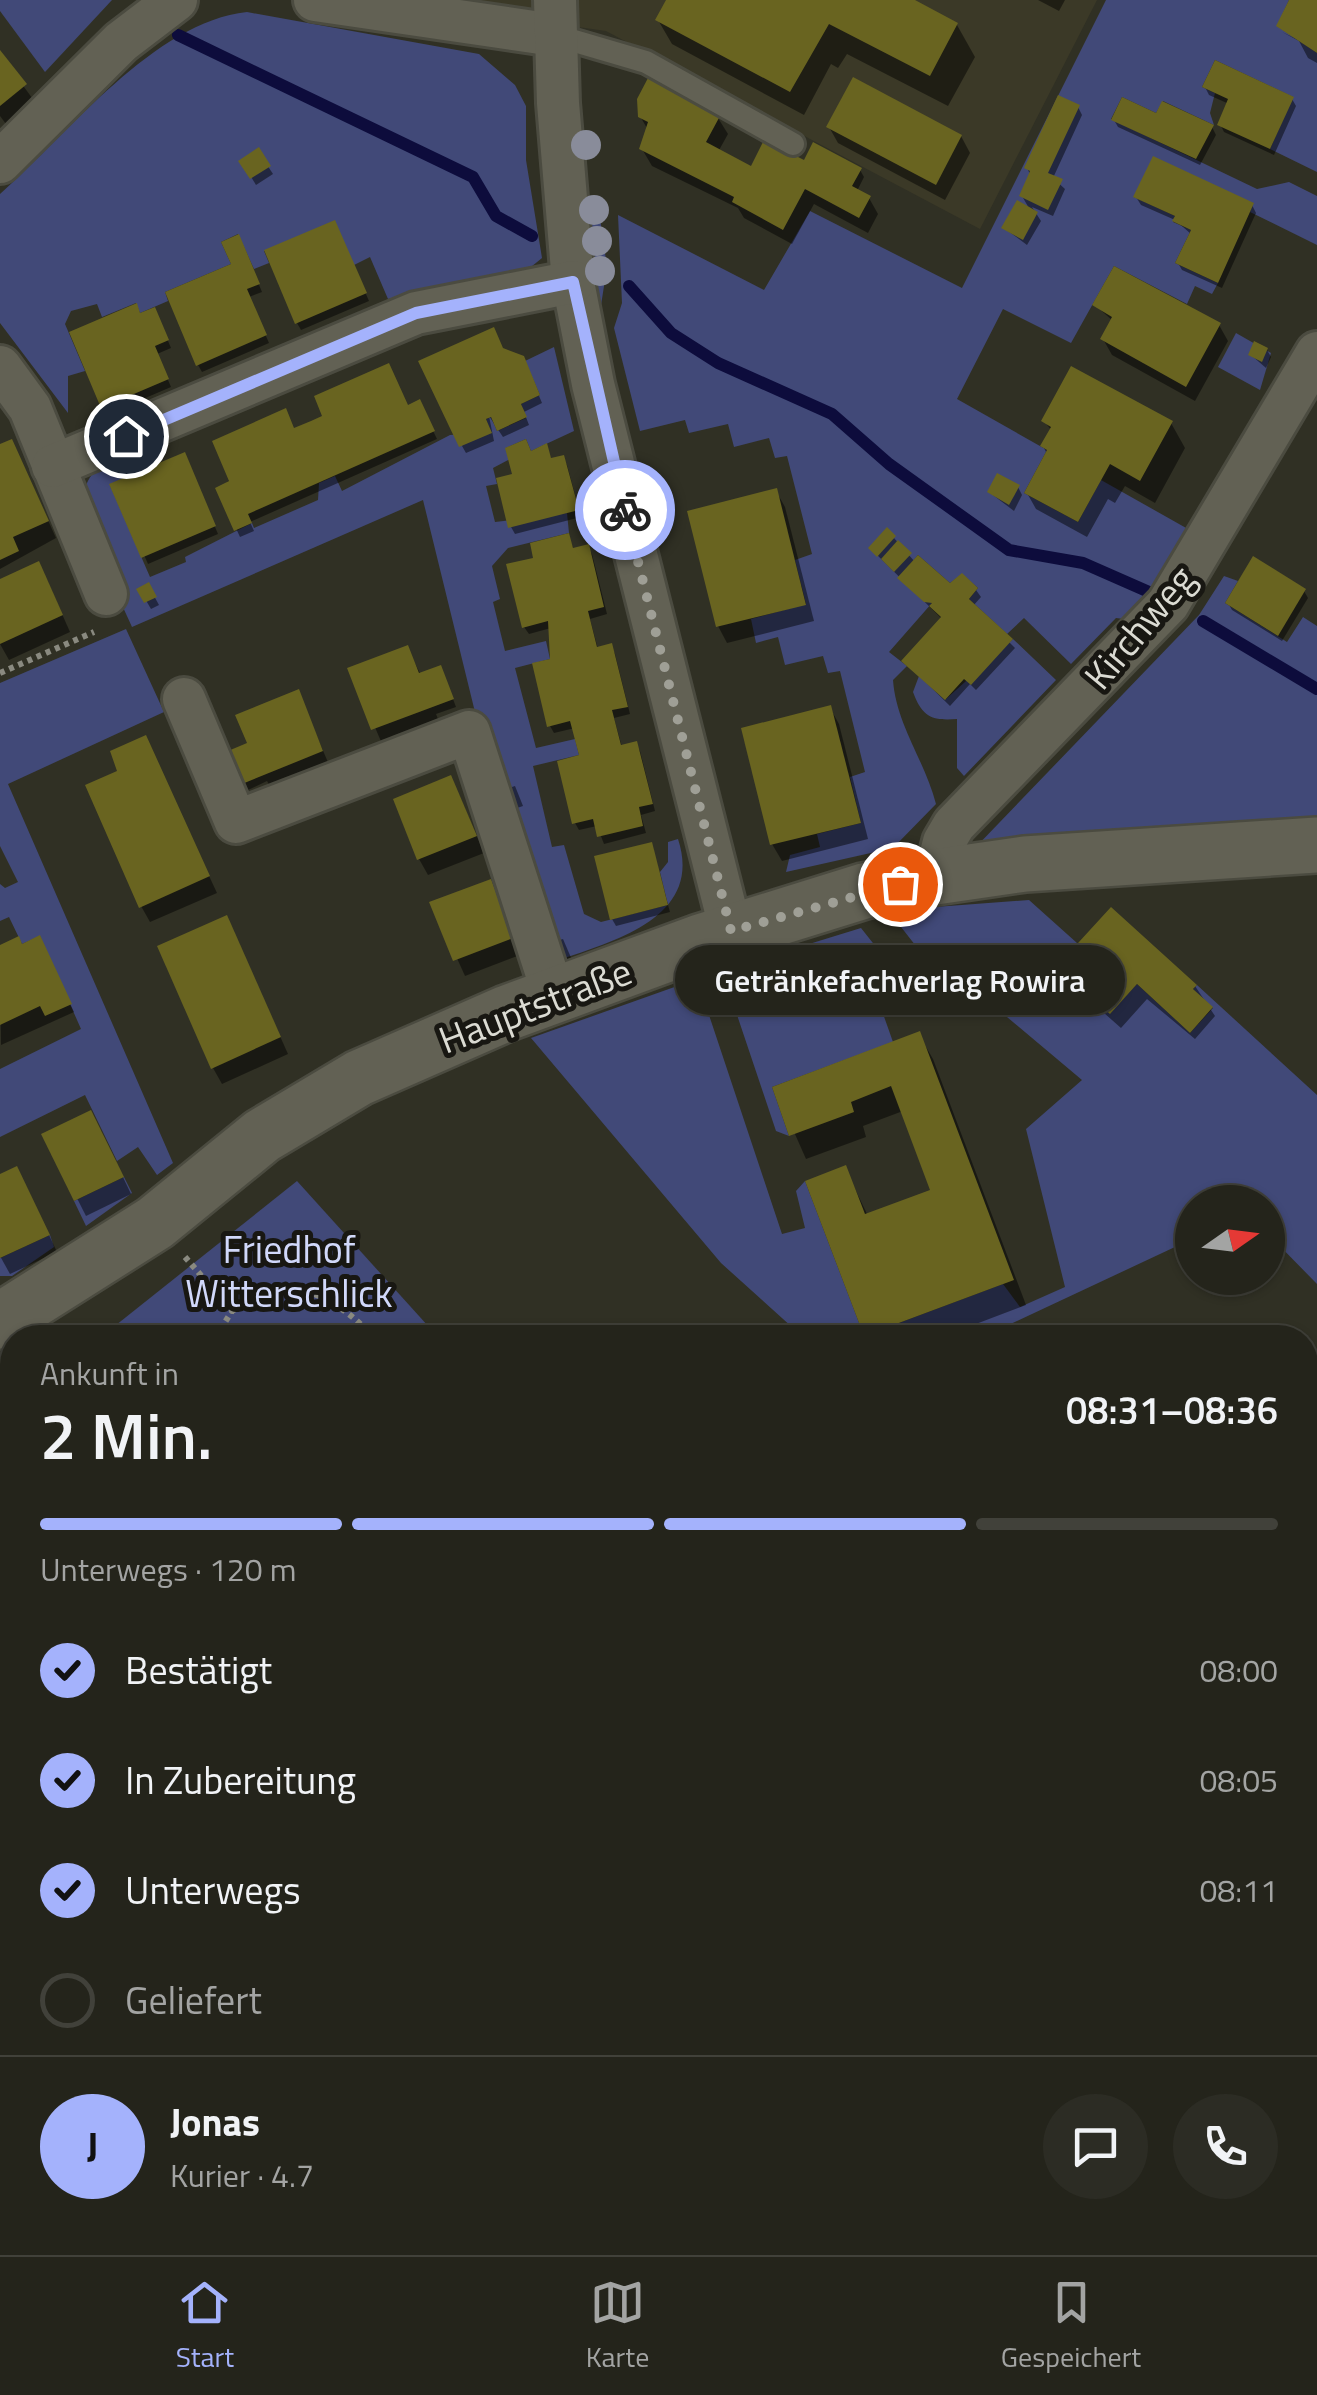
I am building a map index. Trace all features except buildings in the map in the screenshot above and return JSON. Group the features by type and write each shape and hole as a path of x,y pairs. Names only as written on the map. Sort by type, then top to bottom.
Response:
{"main road":[{"name":"Hauptstraße","path":"0,1321 155,1223 262,1136 359,1078 554,996 731,931 864,891 935,877 1025,864 1317,845"}],"street":[{"path":"0,162 121,42 176,0"},
{"path":"315,0 554,18 573,282 594,384 731,931"},
{"path":"54,466 416,313 573,282"},
{"name":"Kirchweg","path":"935,877 944,842 954,825 1168,604 1317,353"},
{"path":"0,367 30,408 106,594"},
{"path":"184,699 236,822 469,732 554,996"}],"lane":[{"path":"554,18 646,62 794,144"}],"path":[{"path":"0,673 118,622 106,594"},
{"path":"155,1223 232,1311"},
{"path":"223,1325 232,1311 270,1291 299,1292 350,1311 362,1325"}],"shaded area":[{"path":"390,0 1097,0 980,229 606,31"}],"green space":[{"path":"0,0 112,0 45,72 0,11"},
{"path":"1106,0 1289,0 1277,26 1317,53 1317,172 1270,149 1293,97 1215,60 1202,87 1215,93 1210,113 1214,125 1163,101 1156,113 1122,97 1111,119 1257,189 1289,182 1317,196 1317,245 1250,212 1253,203 1134,197 1175,216 1173,222 1191,230 1175,263 1218,283 1212,294 1195,286 1187,304 1114,266 1071,343 1003,309 957,399 1047,450 1024,493 1078,522 1101,480 1195,533 1132,620 1116,618 1071,664 1024,618 1007,634 969,599 978,588 962,574 950,583 918,555 898,578 932,603 889,652 907,666 893,680 895,696 936,804 893,848 786,872 790,855 820,847 817,834 861,823 850,777 865,772 840,671 828,673 823,656 785,665 778,637 756,643 751,619 806,604 795,560 812,554 787,456 775,458 769,438 734,447 728,424 689,433 685,420 640,431 614,328 622,303 618,215 764,290 810,211 962,288"},
{"path":"247,12 479,54 515,85 526,106 526,160 542,258 526,271 388,299 370,257 354,265 264,251 269,263 254,269 238,234 221,242 231,264 165,292 168,301 140,313 136,303 102,317 97,304 71,311 65,324 85,371 68,376 68,413 0,323 0,194 146,58 213,20"},
{"path":"598,204 607,267 599,318 583,205"},
{"path":"1236,333 1271,353 1260,390 1218,367"},
{"path":"554,347 574,431 531,451 526,439 506,448 510,459 493,468 497,484 486,486 495,522 567,513 569,533 508,548 492,566 500,599 493,602 505,651 546,641 550,659 515,668 536,748 575,739 579,755 533,766 552,847 564,845 584,914 601,922 667,905 622,937 550,963 487,761 423,500 132,627 100,555 85,497 87,483 94,473 125,455 133,473 110,485 150,577 186,562 185,557 252,523 254,528 318,500 319,483 335,476 342,491 450,435 491,432 486,419 491,417 497,431 526,418 521,404 540,395 525,361"},
{"path":"1224,576 1238,581 1225,603 1287,642 1303,617 1317,626 1317,818 973,850 1199,615"},
{"path":"126,629 164,712 8,784 173,1163 157,1175 138,1147 117,1161 85,1095 0,1137 0,1069 81,1029 40,936 22,944 9,917 0,921 0,884 5,888 18,882 0,846 0,683"},
{"path":"1013,639 1056,680 964,776 957,768 957,719 929,716 913,692 919,676 946,699"},
{"path":"678,839 683,867 677,890 668,904 660,872 668,862 668,842"},
{"path":"1029,900 1077,943 1057,966 1110,1013 1137,984 1190,1033 1213,1008 1193,989 1197,985 1317,1095 1317,1284 1285,1251 1285,1185 1175,1185 1175,1247 1009,1325 893,1325 1003,1284 1020,1307 1065,1287 1026,1129 1082,1080 982,996 962,1005 894,918 935,907"},
{"path":"861,928 915,996 881,1008 893,1042 772,1087 789,1136 776,1131 735,1009 731,968"},
{"path":"697,979 782,1234 805,1228 796,1191 805,1181 860,1325 790,1325 721,1263 531,1038"},
{"path":"124,1177 132,1193 86,1226 74,1201"},
{"name":"Friedhof Witterschlick","path":"297,1181 427,1325 116,1325"},
{"path":"50,1235 54,1247 12,1276 0,1276 0,1258"}],"waterway":[{"path":"178,35 473,177 496,216 532,236"},
{"path":"629,286 671,333 718,363 832,414 889,464 1009,550 1083,563 1149,592"},
{"path":"1203,621 1317,689"}],"way so far":[{"path":"625,510 731,931 797,909 900,884"}],"place":[{"name":"Getränkefachverlag Rowira","path":"900,884"}],"route":[{"path":"126,436 416,313 573,282 625,510"}]}
